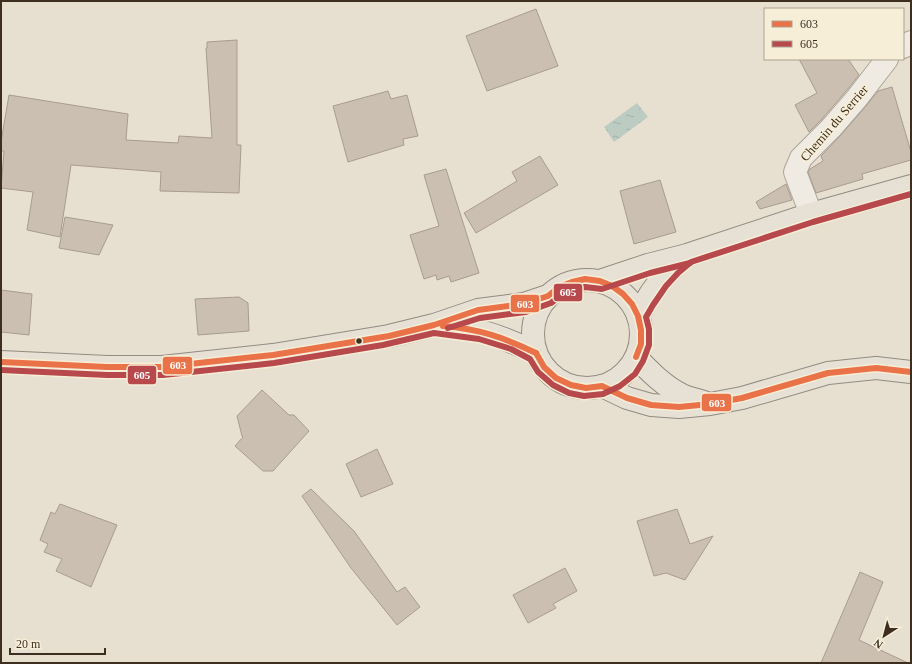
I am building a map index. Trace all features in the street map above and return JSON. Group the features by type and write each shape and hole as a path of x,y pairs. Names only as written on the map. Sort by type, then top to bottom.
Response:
{"main road":[{"path":"600,281 648,265 687,255 811,214 911,186"},
{"path":"638,316 649,296 660,281 687,255"},
{"path":"586,279 600,281 612,286 623,294 632,304 638,316 641,330 641,344 636,357 628,370 616,380 602,386 586,388 570,385 556,378 544,367 536,352 533,338 534,323 539,309 548,296 558,287 586,279"},
{"path":"1,362 107,367 162,367 273,355 382,337 434,325 478,310 524,304 548,296"},
{"path":"434,325 481,331 514,342 536,352"},
{"path":"636,357 664,384 683,396 710,404"},
{"path":"602,386 628,398 651,405 679,407 710,404 742,398 828,373 876,368 911,372"}],"street":[{"name":"Chemin du Serrier","path":"811,214 795,172 801,158 831,128 857,98 886,60"}],"water":[{"path":"637,103 648,117 614,142 604,127"}],"building":[{"path":"536,9 558,66 487,91 466,36"},
{"path":"237,40 237,145 241,145 239,193 160,191 161,172 71,165 60,237 27,230 33,192 1,188 4,151 1,151 1,142 9,95 128,114 126,140 178,143 179,136 212,138 206,48 207,42"},
{"path":"800,60 849,60 859,75 822,119 809,132 795,105 817,93"},
{"path":"892,87 911,152 911,160 862,174 863,179 816,193 808,172 810,169 823,161 821,156 878,91"},
{"path":"388,91 391,99 407,95 418,136 403,139 404,145 348,162 333,106"},
{"path":"540,156 558,185 476,233 464,213 517,181 512,172"},
{"path":"446,169 479,273 451,282 449,276 437,280 436,275 424,279 410,235 439,226 424,175"},
{"path":"660,180 676,232 634,244 620,191"},
{"path":"786,184 792,200 760,209 756,202"},
{"path":"65,217 113,225 99,255 59,248"},
{"path":"1,290 32,294 29,335 1,332"},
{"path":"239,297 248,303 249,331 198,335 195,299"},
{"path":"262,390 289,415 294,415 309,431 273,471 263,471 235,446 243,437 237,416"},
{"path":"377,449 393,484 361,497 346,464"},
{"path":"311,489 354,531 397,592 405,587 420,607 397,625 351,568 302,496"},
{"path":"60,504 117,525 91,587 56,571 62,559 44,552 48,544 40,540 51,512 55,514"},
{"path":"677,509 690,544 713,536 685,580 666,573 654,576 637,521"},
{"path":"565,568 577,591 553,604 556,608 528,623 513,595"},
{"path":"860,572 883,582 859,640 908,663 821,663"}],"transit line":[{"name":"605","path":"1,370 107,375 163,375 274,363 383,345 434,333 479,339 511,349 530,359 538,372 553,385 569,393 584,396 603,394 620,386 635,374 643,361 649,345 649,329 646,317 666,286 691,262 813,222 911,194"},
{"name":"605","path":"448,328 480,318 526,312 551,303 563,294 574,290 585,287 602,289 650,273 690,263"},
{"name":"603","path":"1,362 107,367 162,367 273,355 389,336 434,325 478,310 524,304 548,296 559,287 585,279 600,281 612,286 623,294 632,304 638,316 641,330 641,344 636,357"},
{"name":"603","path":"443,326 468,329 491,335 513,342 536,353"},
{"name":"603","path":"536,353 544,367 556,378 571,385 586,388 602,386 627,398 651,405 679,407 710,404 742,398 828,373 876,368 911,372"}]}
